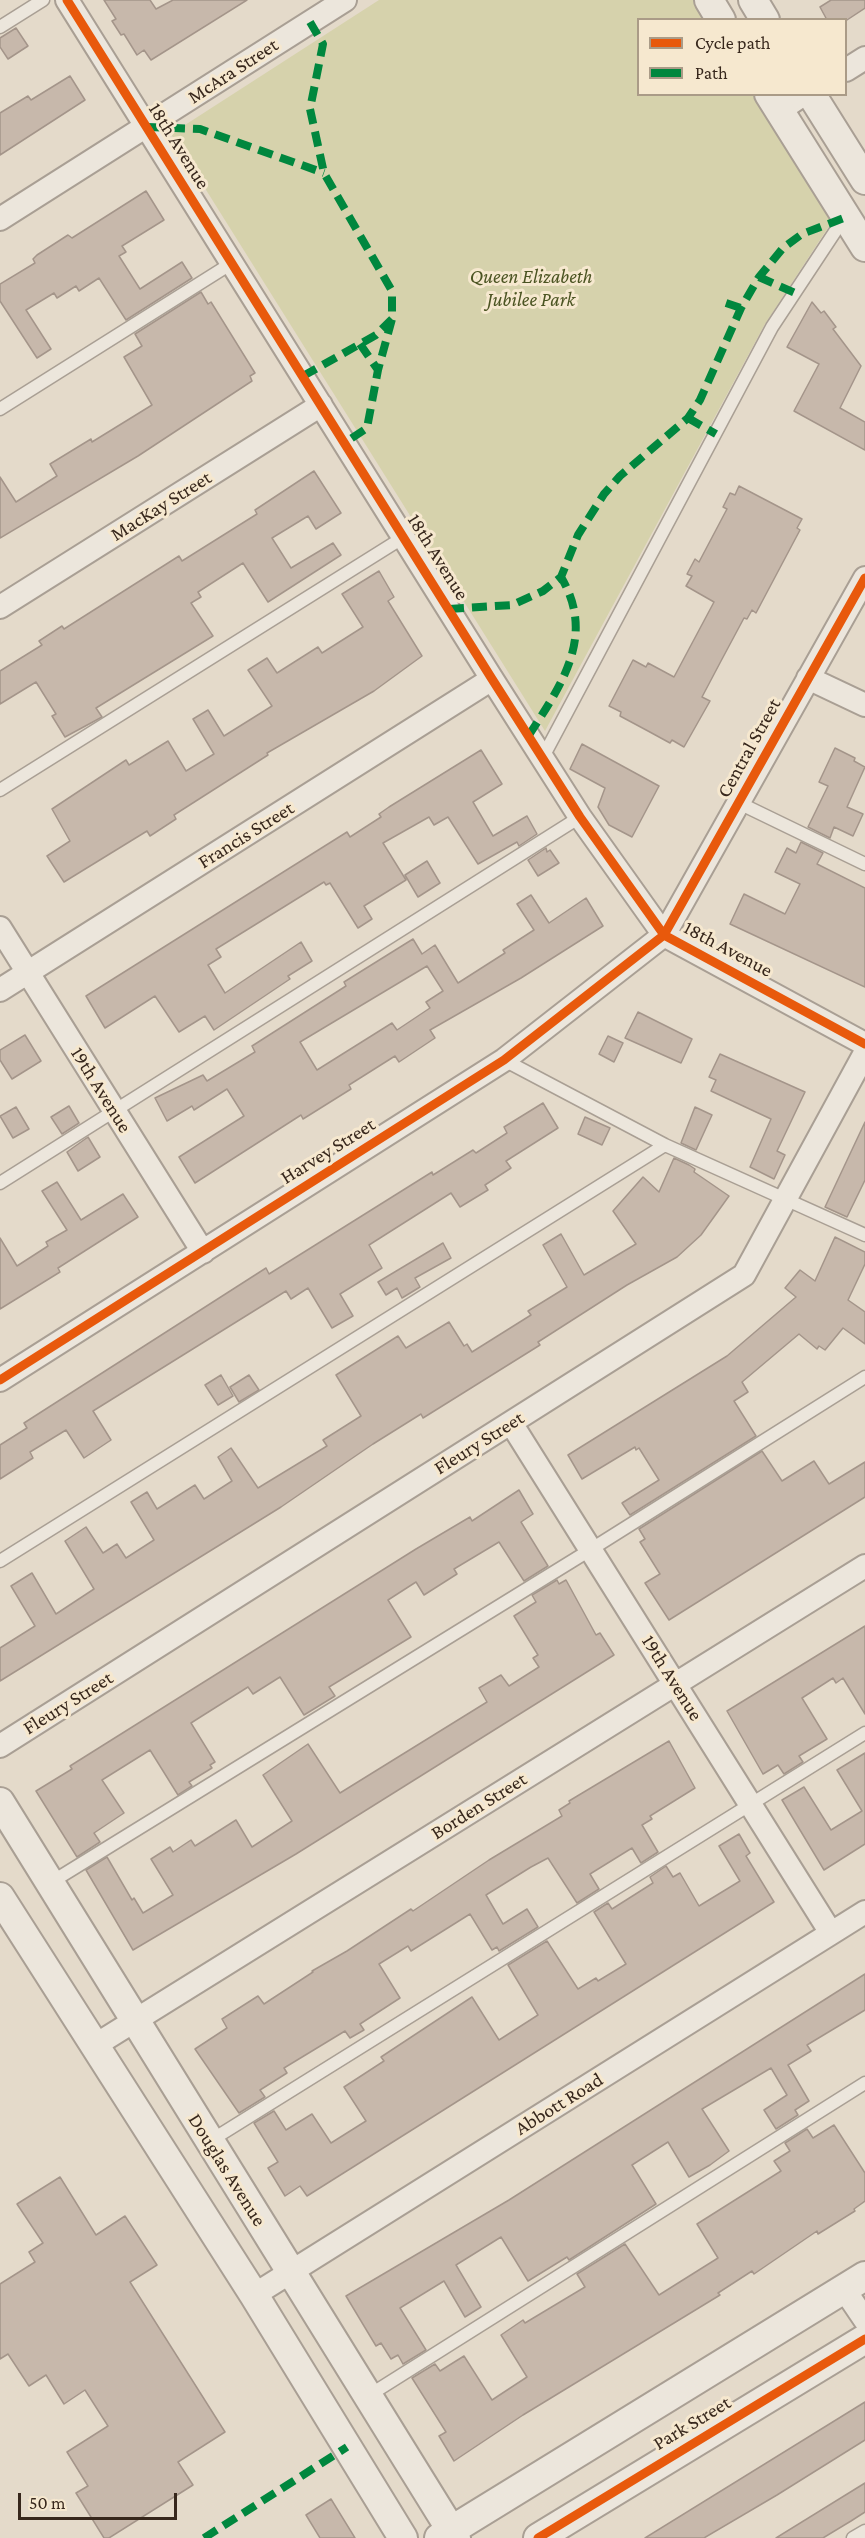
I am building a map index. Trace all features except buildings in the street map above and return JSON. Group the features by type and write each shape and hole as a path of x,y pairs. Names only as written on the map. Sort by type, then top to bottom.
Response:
{"street":[{"name":"18th Avenue","path":"67,0 580,817 664,935 865,1044"},
{"name":"McAra Street","path":"0,219 147,128 345,0"},
{"path":"709,0 721,18"},
{"path":"753,0 764,18"},
{"path":"847,69 865,58"},
{"path":"797,96 774,103 844,218 865,247"},
{"path":"812,96 865,180"},
{"name":"MacKay Street","path":"0,607 321,405"},
{"name":"Central Street","path":"664,935 865,578"},
{"path":"808,678 865,705"},
{"name":"Francis Street","path":"0,990 492,679"},
{"name":"19th Avenue","path":"0,928 203,1252"},
{"name":"Harvey Street","path":"0,1380 504,1060 664,935"},
{"name":"Fleury Street","path":"0,1746 744,1275 865,1053"},
{"name":"19th Avenue","path":"511,1423 831,1933"},
{"name":"Borden Street","path":"94,2046 865,1566"},
{"name":"Douglas Avenue","path":"0,1802 210,2141 449,2535"},
{"path":"0,1897 254,2295 404,2538"},
{"name":"Abbott Road","path":"254,2295 865,1912"},
{"path":"854,2282 865,2320"},
{"name":"Park Street","path":"449,2535 854,2282"},
{"name":"Park Street","path":"538,2538 865,2339"}],"lane":[{"path":"0,27 43,0"},
{"path":"543,758 772,327 844,218"},
{"path":"0,410 232,263"},
{"path":"0,790 404,537"},
{"path":"739,803 865,864"},
{"path":"0,1183 580,817"},
{"path":"504,1060 665,1145 865,1235"},
{"path":"0,1561 665,1145"},
{"path":"50,1883 590,1550 865,1377"},
{"path":"210,2141 752,1806 865,1733"},
{"path":"366,2397 865,2083"},
{"path":"853,2538 865,2531"}],"green space":[{"name":"Queen Elizabeth Jubilee Park","path":"379,0 698,0 709,18 637,18 637,96 757,96 833,220 765,324 545,731 171,134"}],"marked path":[{"path":"310,22 323,44 310,109 324,173 392,291 392,319 378,370 367,428 346,442"},
{"path":"147,127 200,129 324,173"},
{"path":"449,609 512,605 543,591 561,577 578,535 604,494 620,476 688,418 700,400 741,308 759,277 783,248 802,234 844,218"},
{"path":"759,277 795,293"},
{"path":"726,303 741,308"},
{"path":"303,376 376,335 392,319"},
{"path":"360,344 378,370"},
{"path":"688,418 716,434"},
{"path":"529,735 563,678 575,639 575,619 571,599 561,577"},
{"path":"204,2538 347,2447"}],"cycle path":[{"path":"67,0 580,817 664,935 865,1044"},
{"path":"0,1380 504,1060 664,935 865,578"},
{"path":"538,2538 865,2339"}]}
